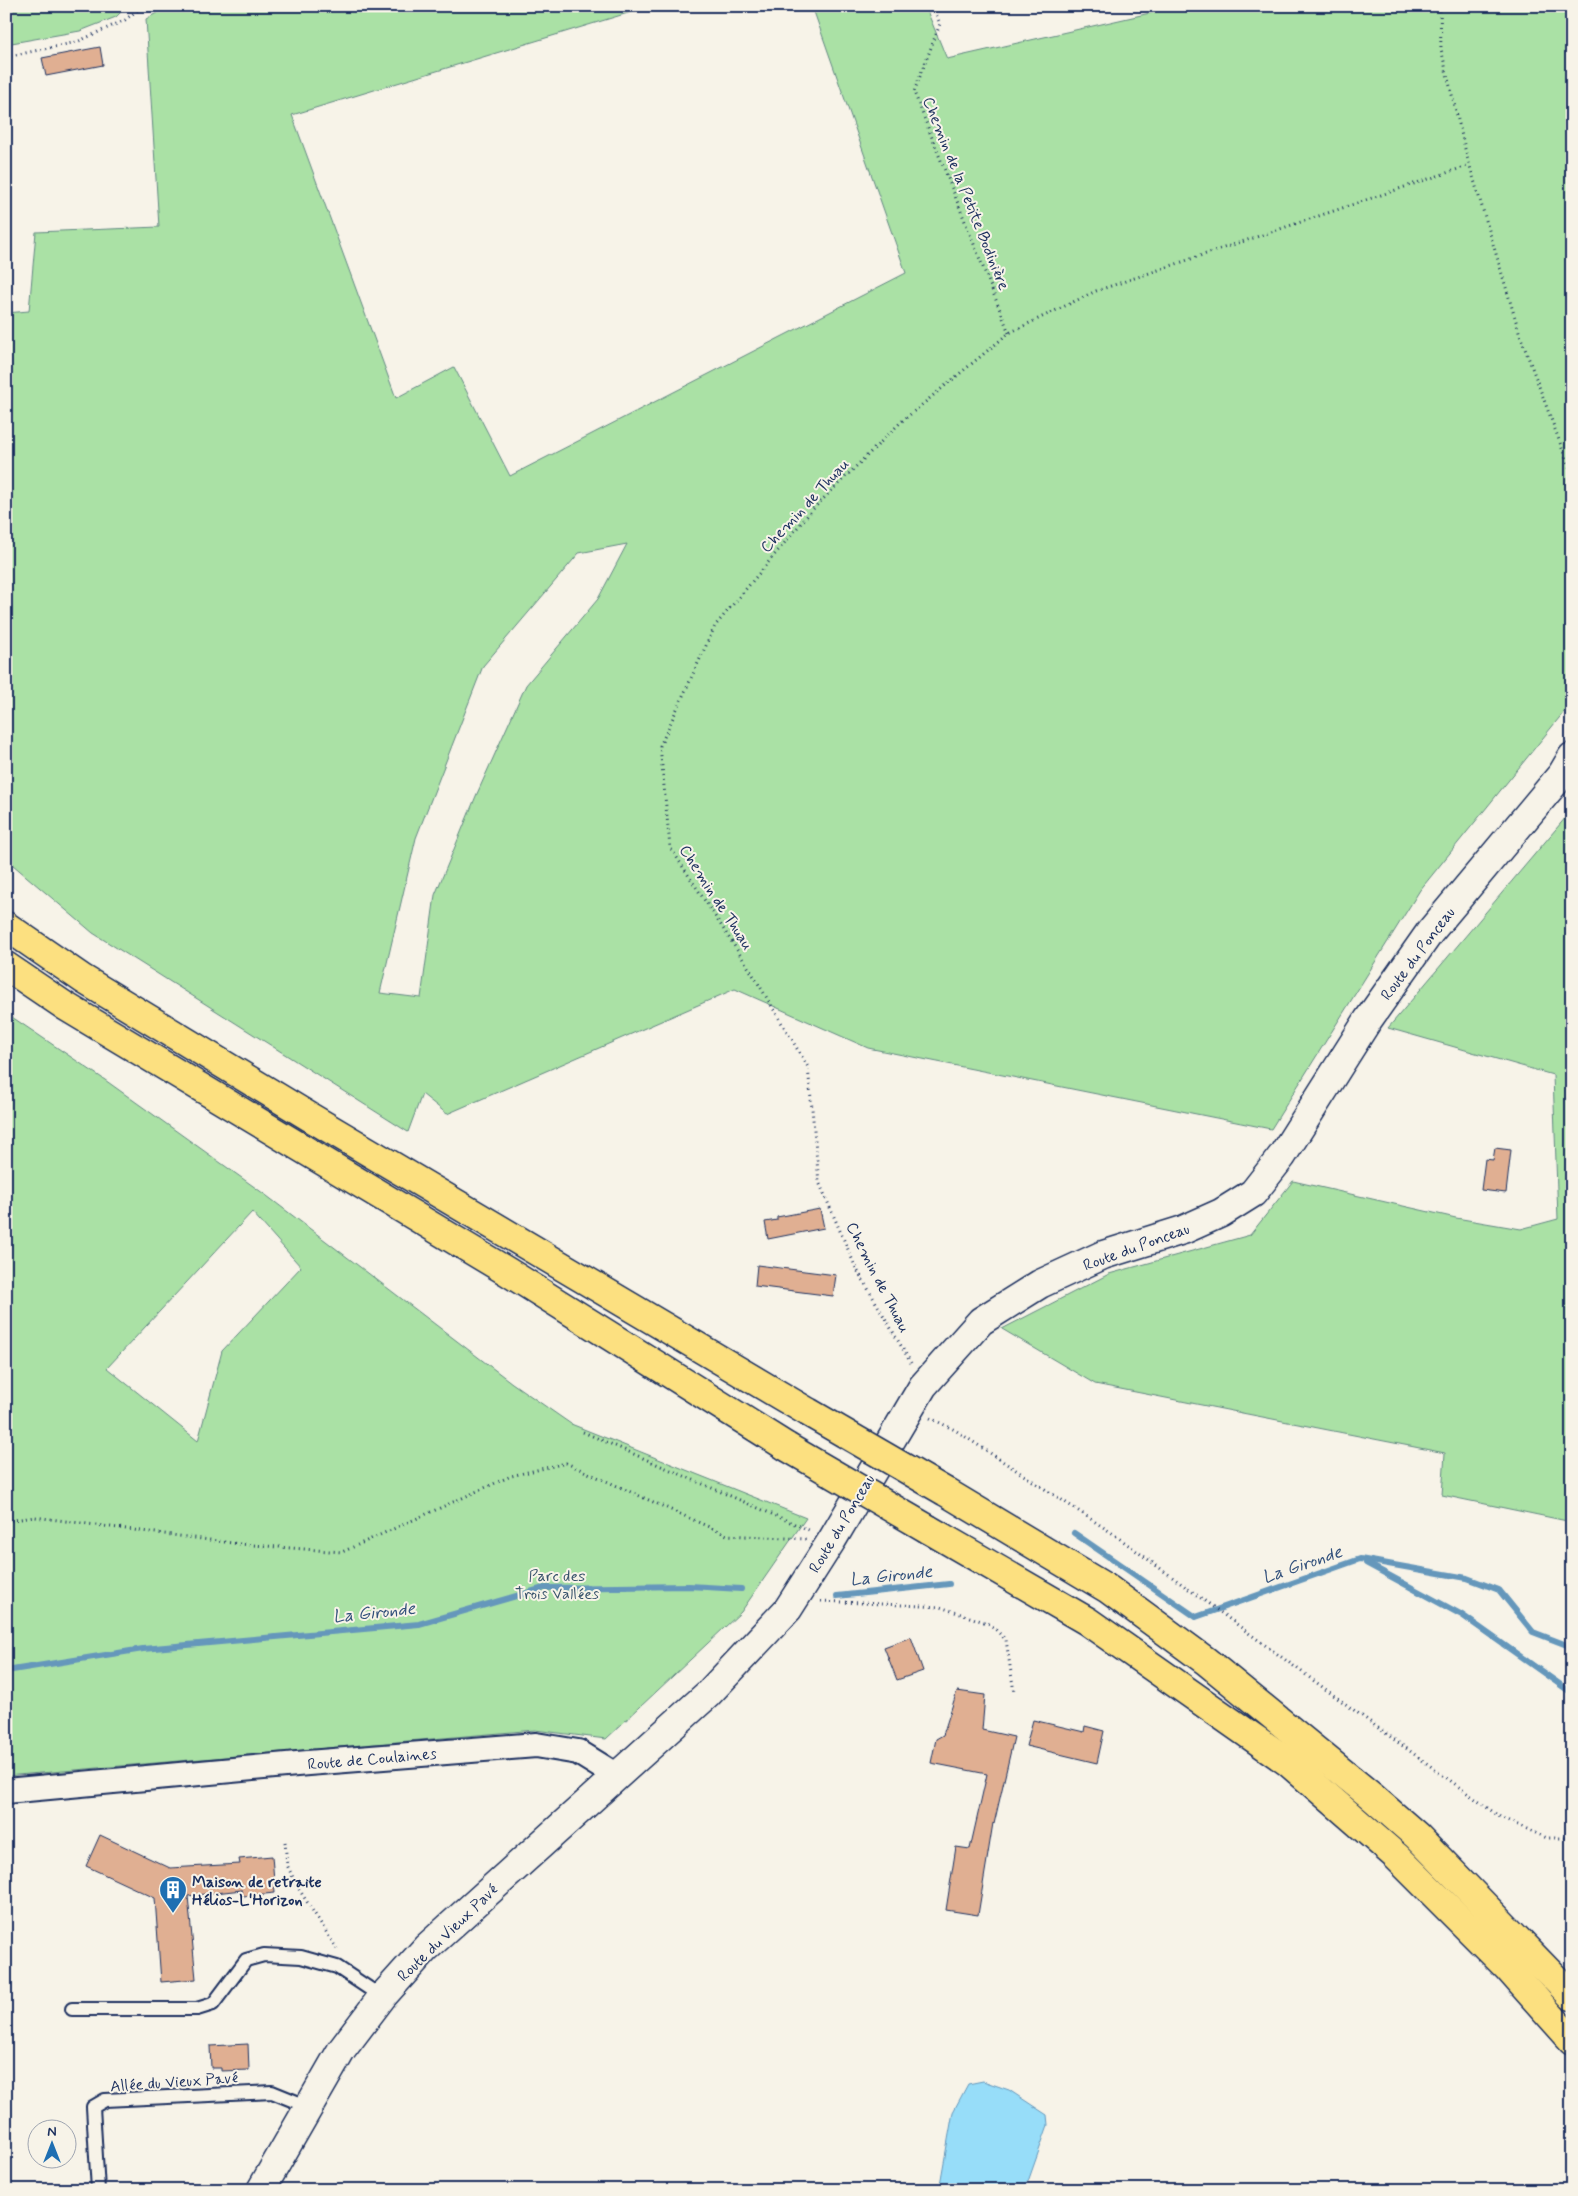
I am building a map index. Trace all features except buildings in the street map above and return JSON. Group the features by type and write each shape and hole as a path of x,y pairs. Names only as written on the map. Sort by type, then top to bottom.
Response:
{"highway":[{"path":"6,926 83,979 293,1107 1108,1589 1206,1661 1370,1794 1417,1836 1572,1996"},
{"path":"6,966 64,1006 508,1272 787,1447 1087,1621 1288,1762 1396,1856 1506,1967 1572,2040"}],"street":[{"name":"Route du Ponceau","path":"615,1775 708,1694 788,1609 832,1540 916,1396 981,1321 1040,1284 1103,1255 1190,1226 1221,1213 1253,1193 1282,1156 1368,1020 1430,932 1562,774 1572,757"},
{"name":"Route de Coulaines","path":"6,1791 536,1745 578,1752 615,1775"},
{"name":"Route du Vieux Pavé","path":"261,2190 341,2051 382,1997 426,1948 615,1775"}],"lane":[{"path":"72,2009 197,2009 213,2004 246,1960 264,1955 301,1957 337,1967 382,1997"},
{"name":"Allée du Vieux Pavé","path":"98,2190 93,2107 105,2100 272,2092 309,2107"}],"path":[{"path":"6,58 77,42 125,20 143,6"},
{"name":"Chemin de la Petite Bodinière","path":"934,6 940,24 914,92 1010,333"},
{"path":"1440,6 1441,49 1470,165 1521,338 1572,475"},
{"name":"Chemin de Thuau","path":"916,1396 856,1268 819,1182 808,1067 752,973 670,847 660,746 715,626 806,518 901,422 1010,333 1096,290 1470,165"},
{"path":"916,1396 955,1430 1104,1528 1500,1817 1547,1838 1572,1838"},
{"path":"583,1432 832,1540"},
{"path":"6,1521 36,1518 240,1544 342,1552 511,1476 566,1464 727,1535 832,1540"},
{"path":"793,1600 940,1607 990,1624 1006,1640 1014,1692"},
{"path":"285,1842 287,1866 297,1886 337,1949 345,1954"}],"green space":[{"path":"6,6 127,6 116,17 80,31 6,44"},
{"path":"169,6 651,6 292,115 396,398 454,367 510,476 906,273 812,6 925,6 947,59 1181,6 1572,6 1572,702 1420,890 1271,1129 868,1048 735,989 447,1114 422,1094 408,1132 93,933 6,859 6,313 29,311 36,232 159,227 146,19","holes":["627,544 598,599 526,685 476,796 435,895 421,998 380,993 416,838 483,666 579,553"]},
{"path":"1572,810 1572,1522 1442,1495 1445,1453 1095,1384 1002,1329 1109,1274 1250,1235 1293,1181 1456,1218 1521,1229 1558,1219 1553,1075 1388,1028"},
{"name":"Parc des Trois Vallées","path":"6,1013 105,1080 267,1196 512,1383 571,1424 806,1518 741,1612 606,1739 535,1730 6,1776","holes":["252,1212 301,1267 222,1351 198,1441 107,1368"]}],"water":[{"path":"983,2081 1009,2090 1047,2115 1048,2125 1025,2190 939,2190 953,2112 968,2084"}],"waterway":[{"name":"La Gironde","path":"1074,1533 1196,1617 1360,1559 1467,1578 1499,1590 1533,1632 1572,1647"},
{"path":"1366,1563 1462,1615 1572,1693"},
{"name":"La Gironde","path":"837,1596 949,1584"},
{"name":"La Gironde","path":"6,1671 143,1649 419,1624 544,1588 689,1586 741,1589"}],"place":[{"name":"Maison de retraite Hélios-L'Horizon","path":"173,1914"}]}
